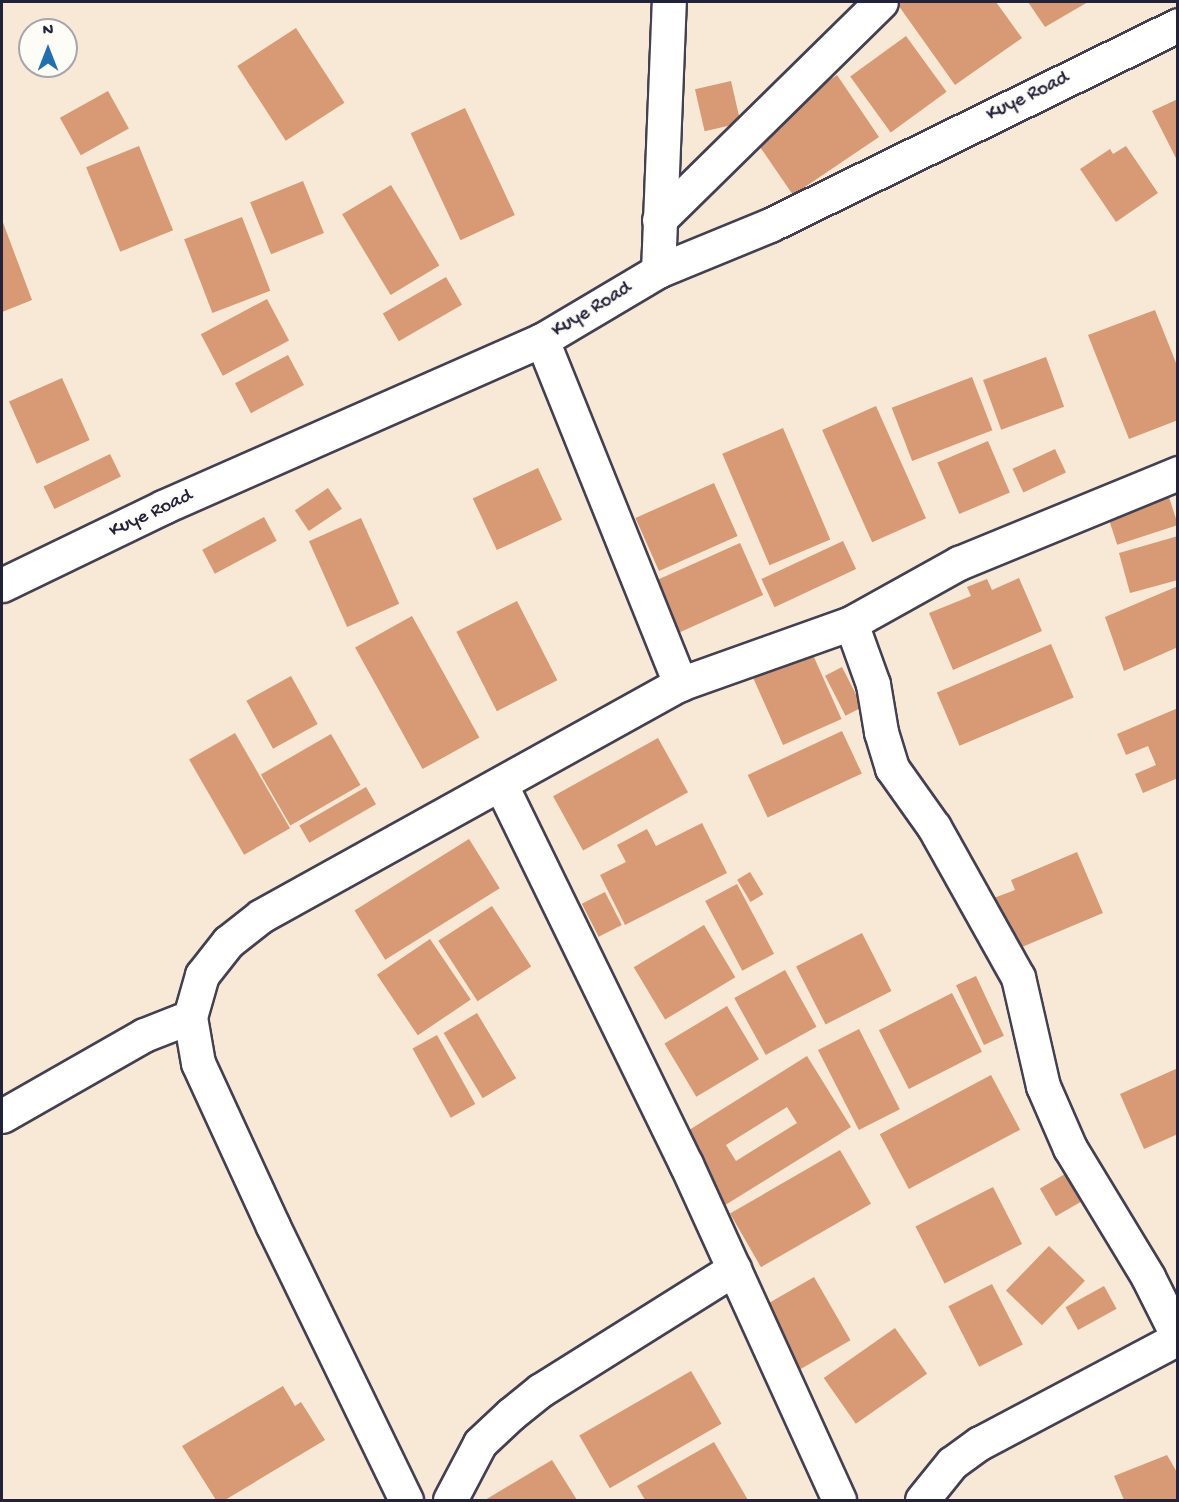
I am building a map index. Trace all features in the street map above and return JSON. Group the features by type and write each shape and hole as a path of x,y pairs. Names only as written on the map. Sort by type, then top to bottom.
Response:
{"street":[{"path":"657,271 669,2"},
{"path":"659,220 881,2"},
{"name":"Kuye Road","path":"2,585 164,507 542,340 657,271 770,225 1178,25"},
{"path":"542,340 680,684"},
{"path":"406,1500 273,1227 198,1063 190,1017 202,975 228,942 261,916 680,684 851,623 959,564 1178,473"},
{"path":"851,623 873,684 892,768 934,827 1018,977 1043,1086 1070,1148 1148,1277 1178,1337 980,1443 952,1463 922,1500"},
{"path":"501,785 734,1269 839,1500"},
{"path":"2,1116 144,1035 190,1017"},
{"path":"450,1500 480,1443 511,1414 541,1390 734,1269"}],"building":[{"path":"896,2 996,2 1022,38 955,85"},
{"path":"1028,2 1088,2 1045,27"},
{"path":"296,28 344,103 286,141 237,66"},
{"path":"906,36 947,92 891,132 850,77"},
{"path":"837,75 879,137 793,195 758,144 782,127 775,117"},
{"path":"731,81 741,123 705,131 695,89"},
{"path":"108,91 129,129 81,155 60,118"},
{"path":"1178,99 1178,162 1152,111"},
{"path":"465,108 515,215 460,240 411,133"},
{"path":"139,146 173,230 120,252 86,167"},
{"path":"1126,146 1158,193 1116,222 1080,169 1110,149 1113,154"},
{"path":"303,181 324,233 271,254 250,202"},
{"path":"391,185 439,266 391,295 342,214"},
{"path":"242,217 270,291 212,313 184,239"},
{"path":"2,220 32,300 2,312"},
{"path":"446,277 462,305 399,341 383,314"},
{"path":"267,299 289,340 223,376 201,334"},
{"path":"1155,310 1178,368 1178,420 1129,439 1088,335"},
{"path":"288,355 304,385 251,413 235,383"},
{"path":"1046,357 1064,407 1001,430 983,380"},
{"path":"972,377 992,430 912,461 892,408"},
{"path":"62,378 90,440 37,464 9,402"},
{"path":"876,406 926,518 872,542 822,430"},
{"path":"783,428 830,539 770,565 722,454"},
{"path":"988,441 1010,493 959,514 937,462"},
{"path":"1055,449 1066,473 1023,492 1012,469"},
{"path":"110,454 121,476 54,509 43,486"},
{"path":"538,468 562,520 497,550 473,498"},
{"path":"714,483 738,536 659,571 635,518"},
{"path":"328,488 342,509 309,531 295,510"},
{"path":"1166,488 1178,525 1117,545 1105,508"},
{"path":"264,517 277,541 215,574 202,550"},
{"path":"361,518 399,604 347,627 309,541"},
{"path":"1178,536 1178,580 1130,593 1119,553"},
{"path":"843,541 856,569 775,607 761,579"},
{"path":"740,543 763,595 679,632 656,580"},
{"path":"1019,578 1042,631 953,670 929,613 971,596 967,587 987,579 992,590"},
{"path":"1178,586 1178,647 1124,671 1105,617"},
{"path":"517,601 557,680 497,711 456,632"},
{"path":"412,616 479,738 423,769 355,648"},
{"path":"1051,644 1074,697 960,746 937,692"},
{"path":"809,646 842,719 783,745 751,672"},
{"path":"842,667 862,707 846,716 825,676"},
{"path":"291,676 318,724 273,749 246,701"},
{"path":"1178,708 1178,778 1143,793 1135,774 1156,765 1148,746 1126,755 1117,734"},
{"path":"842,731 862,774 768,818 748,775"},
{"path":"235,733 290,828 244,855 189,760"},
{"path":"331,734 361,785 290,826 261,774"},
{"path":"658,738 688,792 583,850 553,796"},
{"path":"366,787 376,804 309,843 299,826"},
{"path":"702,823 727,873 625,925 600,875 626,862 617,845 647,829 656,846"},
{"path":"469,839 500,888 385,960 355,911"},
{"path":"1077,852 1103,913 1015,950 994,898 1015,890 1011,880"},
{"path":"750,872 763,894 751,902 737,880"},
{"path":"737,884 774,954 742,971 705,901"},
{"path":"605,892 622,925 599,937 582,904"},
{"path":"492,906 531,966 478,1001 438,941"},
{"path":"704,925 735,977 665,1020 634,967"},
{"path":"862,933 892,991 826,1025 796,967"},
{"path":"430,939 471,1000 418,1035 377,975"},
{"path":"785,970 817,1027 766,1055 734,998"},
{"path":"976,976 1004,1036 984,1045 956,985"},
{"path":"952,993 982,1052 909,1089 879,1030"},
{"path":"727,1006 759,1059 696,1097 664,1044"},
{"path":"477,1013 516,1078 483,1098 444,1033"},
{"path":"859,1029 900,1109 859,1130 818,1050"},
{"path":"437,1035 475,1104 451,1118 413,1049"},
{"path":"807,1056 851,1127 722,1207 678,1137","holes":["787,1107 797,1123 736,1161 726,1145"]},
{"path":"1178,1068 1178,1134 1144,1149 1120,1094"},
{"path":"991,1075 1020,1130 909,1189 880,1134"},
{"path":"840,1150 871,1204 761,1267 730,1214"},
{"path":"1065,1174 1081,1202 1056,1216 1040,1188"},
{"path":"993,1187 1022,1244 945,1284 915,1226"},
{"path":"1049,1246 1085,1281 1042,1325 1006,1291"},
{"path":"814,1277 851,1340 799,1370 762,1307"},
{"path":"992,1284 1023,1345 979,1367 948,1306"},
{"path":"1104,1286 1117,1309 1078,1330 1066,1307"},
{"path":"895,1328 927,1374 856,1424 824,1378"},
{"path":"691,1371 722,1424 610,1488 579,1436"},
{"path":"283,1386 295,1406 301,1402 325,1440 225,1500 216,1500 182,1446"},
{"path":"714,1442 748,1500 645,1500 637,1486"},
{"path":"1167,1455 1178,1474 1178,1500 1124,1500 1114,1476"},
{"path":"552,1460 577,1500 485,1500"}]}
